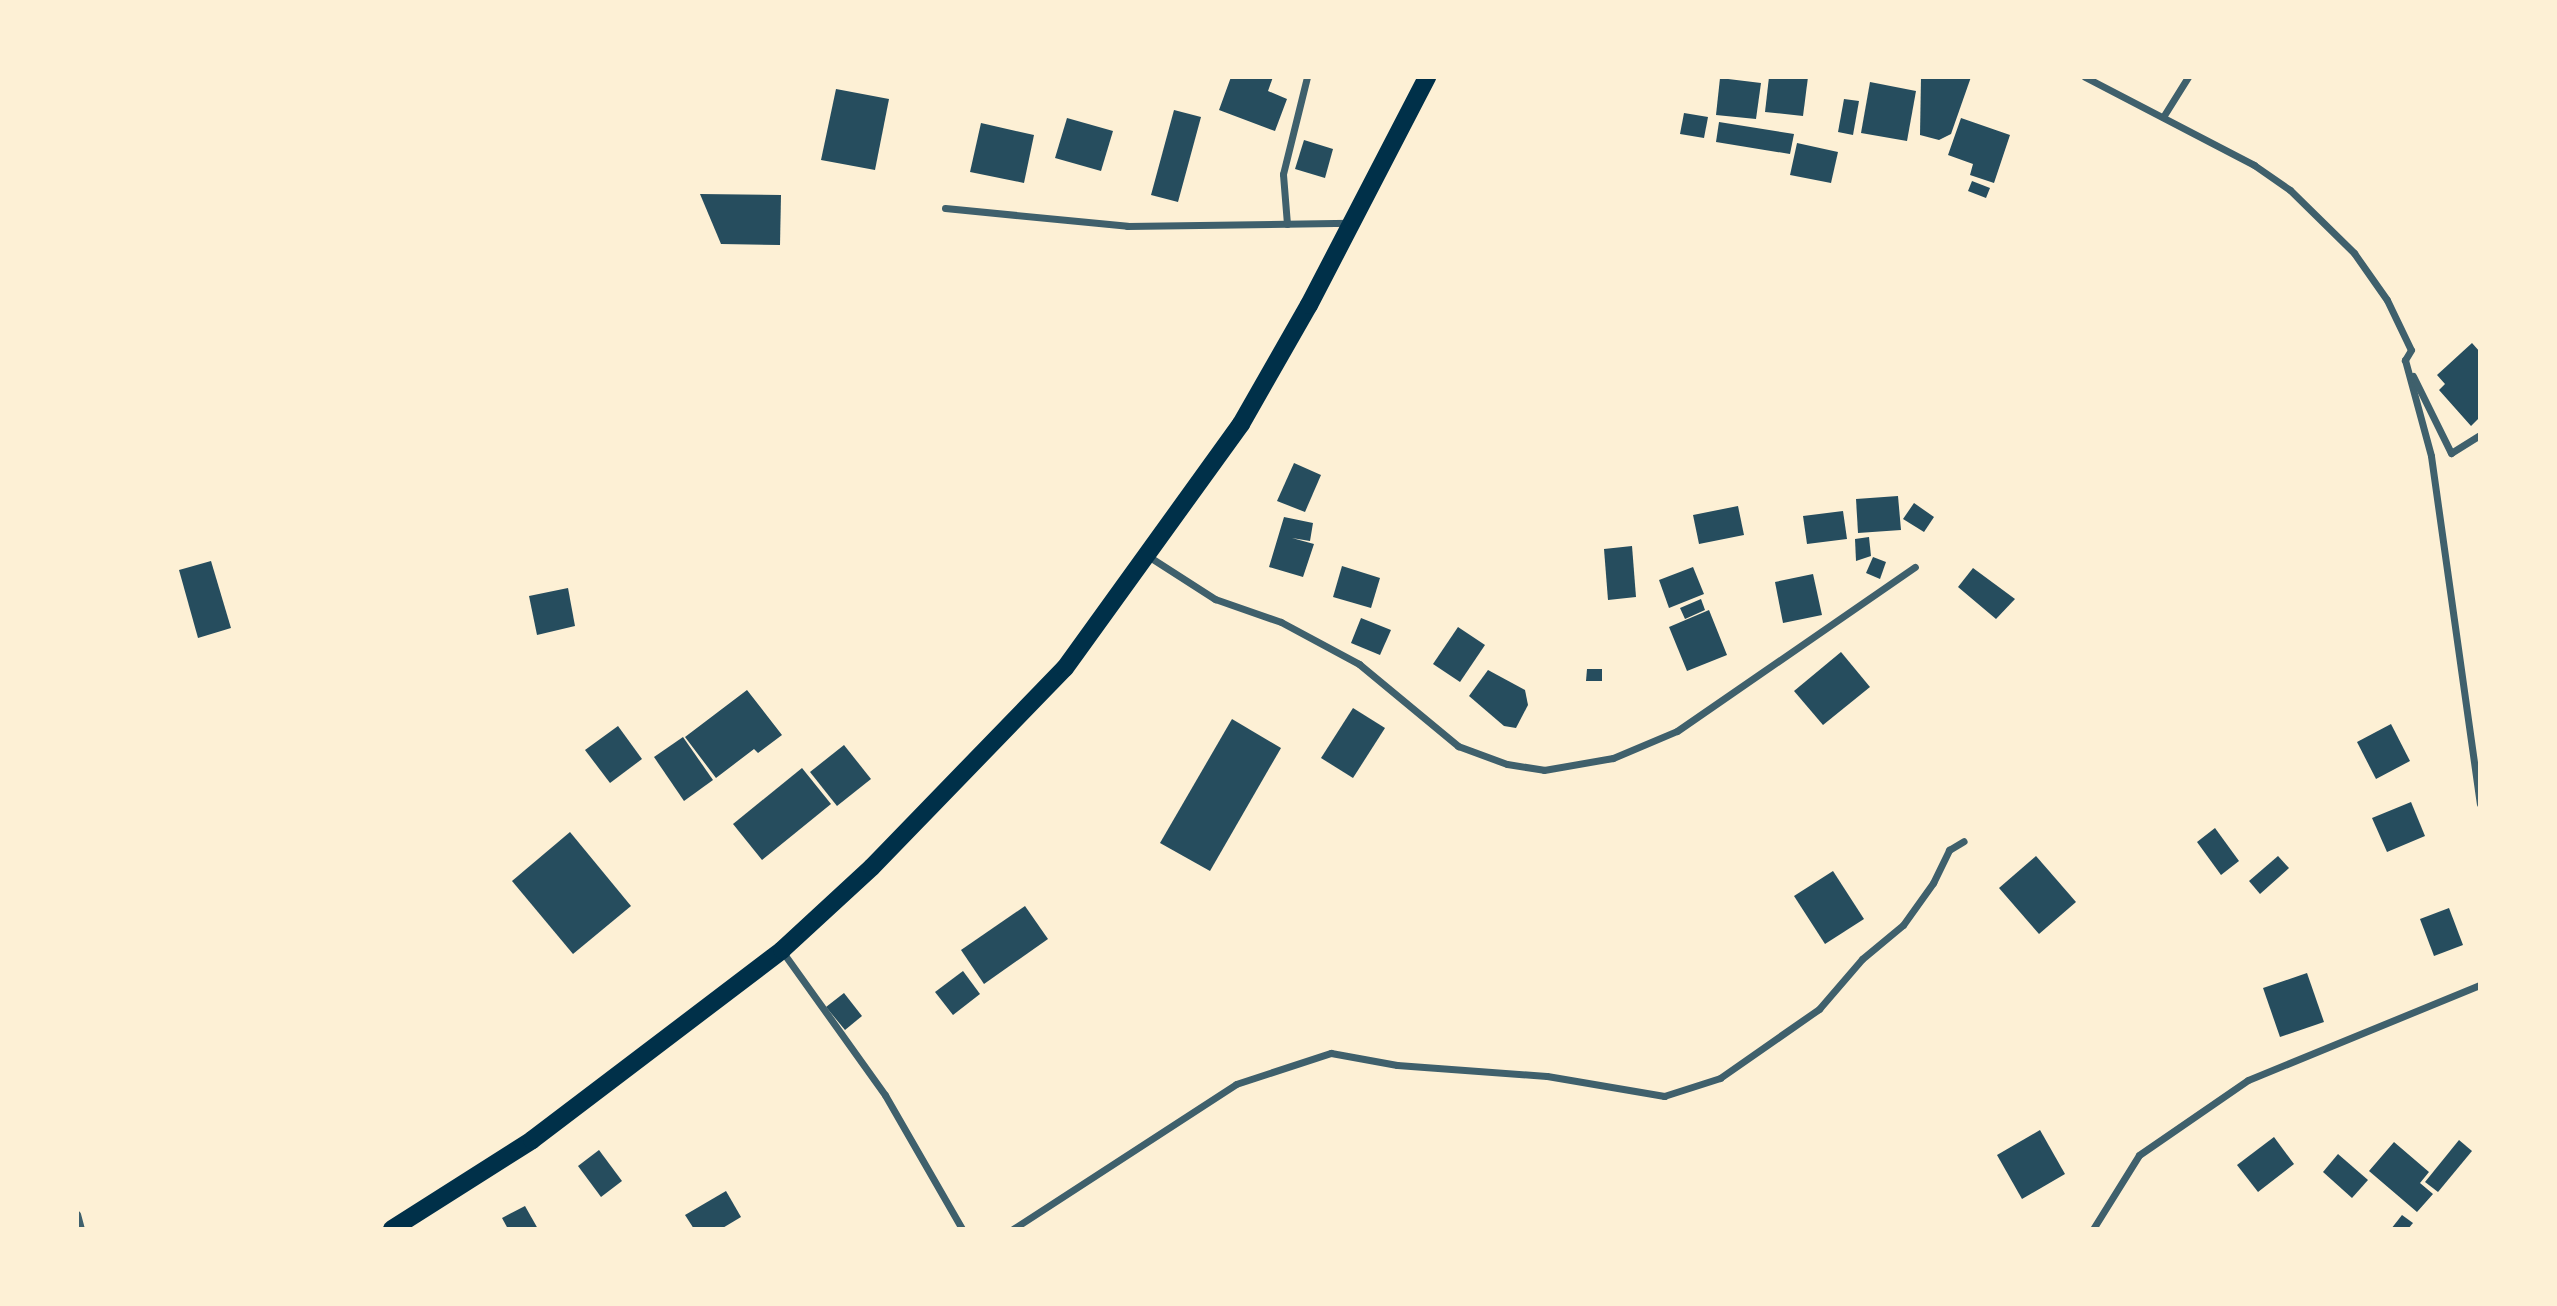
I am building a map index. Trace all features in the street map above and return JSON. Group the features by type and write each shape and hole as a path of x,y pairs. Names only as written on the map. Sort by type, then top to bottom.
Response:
{"highway":[{"path":"392,1229 532,1140 782,950 872,867 1065,668 1241,424 1352,223 1427,77"}],"street":[{"path":"1287,224 1283,174 1307,77"},
{"path":"2085,77 2254,165 2324,222 2354,253 2387,300 2410,349 2405,360 2431,456 2480,804"},
{"path":"2163,117 2188,77"},
{"path":"945,208 1127,226 1352,223"},
{"path":"2405,360 2451,453 2480,435"},
{"path":"1148,556 1215,598 1281,622 1359,664 1458,747 1507,764 1544,770 1614,758 1677,731 1915,567"},
{"path":"1013,1229 1236,1084 1331,1053 1397,1065 1547,1076 1664,1096 1720,1079 1819,1009 1862,959 1903,925 1933,883 1949,850 1964,841"},
{"path":"782,950 885,1095 962,1229"},
{"path":"2092,1229 2139,1155 2248,1080 2480,985"},
{"path":"77,1214 81,1229"}],"building":[{"path":"1231,77 1273,77 1268,91 1287,99 1275,131 1219,110"},
{"path":"1769,77 1808,77 1803,116 1765,112"},
{"path":"1921,77 1971,77 1951,134 1939,140 1920,135"},
{"path":"1720,78 1761,83 1756,119 1716,115"},
{"path":"1870,82 1916,91 1907,141 1861,133"},
{"path":"836,89 889,99 875,170 821,160"},
{"path":"1844,99 1859,101 1853,135 1838,132"},
{"path":"1174,110 1201,117 1178,202 1151,195"},
{"path":"1684,113 1708,117 1704,138 1680,134"},
{"path":"1067,118 1113,131 1101,171 1055,158"},
{"path":"1961,118 2010,135 1994,183 1970,175 1973,164 1948,155"},
{"path":"1719,122 1794,134 1790,154 1716,142"},
{"path":"981,123 1034,135 1024,183 970,172"},
{"path":"1304,140 1333,149 1325,178 1295,169"},
{"path":"1797,143 1838,152 1831,183 1790,175"},
{"path":"1972,181 1990,188 1986,198 1968,191"},
{"path":"700,194 781,195 780,245 721,244"},
{"path":"2472,343 2480,352 2480,417 2471,426 2439,390 2445,384 2437,375"},
{"path":"1294,463 1321,475 1305,512 1277,501"},
{"path":"1898,496 1901,530 1858,533 1856,499"},
{"path":"1914,503 1934,517 1924,532 1903,519"},
{"path":"1738,506 1744,535 1699,544 1693,515"},
{"path":"1843,511 1847,539 1807,544 1803,516"},
{"path":"1284,517 1313,523 1310,541 1292,538 1314,544 1303,577 1269,567"},
{"path":"1869,537 1871,556 1856,561 1855,539"},
{"path":"1632,546 1636,597 1608,600 1604,549"},
{"path":"1873,557 1886,562 1880,579 1866,573"},
{"path":"211,561 231,628 198,638 179,570"},
{"path":"1342,566 1380,578 1371,608 1333,597"},
{"path":"1693,567 1704,594 1669,608 1659,580"},
{"path":"1973,568 2015,599 1996,619 1958,587"},
{"path":"1813,574 1822,615 1783,623 1775,582"},
{"path":"568,588 575,626 537,635 529,596"},
{"path":"1701,599 1705,610 1685,619 1680,608"},
{"path":"1709,610 1727,655 1687,671 1669,627"},
{"path":"1361,618 1391,630 1380,655 1351,643"},
{"path":"1458,627 1485,645 1460,682 1433,664"},
{"path":"1841,652 1870,687 1823,725 1794,691"},
{"path":"1587,669 1602,669 1602,681 1586,681"},
{"path":"1488,670 1525,690 1528,705 1516,728 1504,726 1469,696"},
{"path":"747,690 782,735 758,753 754,749 716,778 685,737"},
{"path":"1353,708 1385,728 1353,778 1321,758"},
{"path":"1232,719 1281,748 1210,871 1160,843"},
{"path":"2391,724 2410,761 2376,779 2357,742"},
{"path":"618,726 642,759 610,783 585,750"},
{"path":"683,737 713,780 684,801 654,757"},
{"path":"844,745 871,779 837,806 810,772"},
{"path":"802,768 831,804 762,860 733,824"},
{"path":"2411,802 2425,836 2387,852 2372,818"},
{"path":"2215,828 2239,861 2221,875 2197,842"},
{"path":"570,832 631,906 573,954 512,881"},
{"path":"2036,856 2076,902 2039,934 1999,888"},
{"path":"2278,856 2289,868 2260,894 2249,881"},
{"path":"1833,871 1864,919 1825,944 1794,896"},
{"path":"1025,906 1048,939 984,984 961,950"},
{"path":"2449,908 2463,945 2434,956 2420,919"},
{"path":"963,971 980,994 953,1015 935,992"},
{"path":"2307,973 2324,1022 2280,1037 2263,988"},
{"path":"844,993 862,1016 845,1030 826,1007"},
{"path":"2040,1130 2065,1174 2022,1199 1997,1155"},
{"path":"2274,1137 2294,1164 2258,1192 2237,1165"},
{"path":"2459,1140 2472,1151 2438,1192 2425,1182"},
{"path":"2394,1142 2429,1172 2420,1183 2433,1194 2417,1212 2369,1171"},
{"path":"599,1150 622,1181 601,1197 578,1166"},
{"path":"2338,1154 2368,1180 2352,1198 2323,1172"},
{"path":"726,1191 741,1217 721,1229 694,1229 685,1215"},
{"path":"525,1206 538,1229 508,1229 502,1218"},
{"path":"2402,1215 2413,1223 2408,1229 2391,1229"}]}
